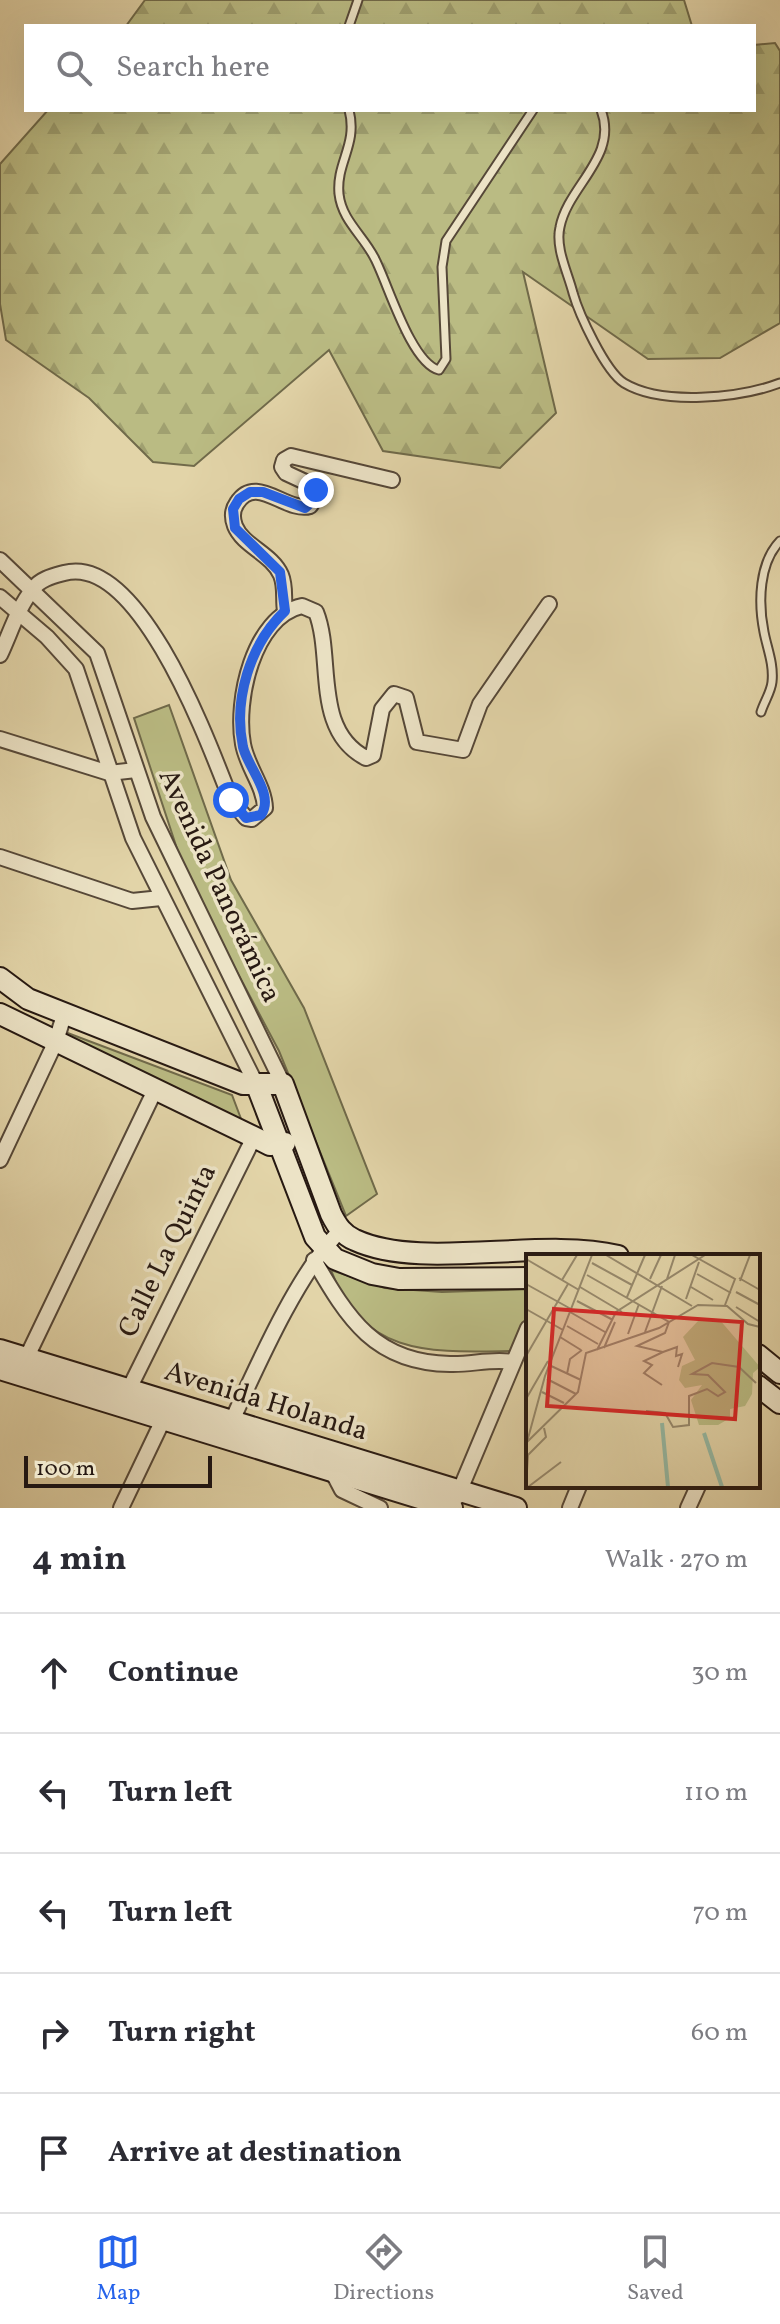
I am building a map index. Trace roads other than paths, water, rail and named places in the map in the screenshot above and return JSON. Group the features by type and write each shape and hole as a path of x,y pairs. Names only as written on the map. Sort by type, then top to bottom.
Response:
{"street":[{"path":"285,611 280,572 235,528 232,516 239,499 250,492 263,492 296,507 310,506 315,499 314,486 286,473 282,467 284,460 291,456 392,480"},
{"name":"Avenida Panorámica","path":"0,560 97,653 106,670 136,770 159,830 283,1084"},
{"path":"0,655 32,590 52,576 83,571 97,577 131,603 162,644 231,800 240,812 252,819 265,808 264,794 242,742 244,681 274,622 285,611 302,606 316,612 332,717 347,741 366,758 373,755 382,709 394,694 406,698 417,742 463,750 480,704 549,604"},
{"name":"Avenida Panorámica","path":"0,597 76,669 91,705 109,773 161,898 257,1086"},
{"path":"0,739 109,773 136,770"},
{"path":"0,857 132,901 161,898"},
{"path":"0,978 28,999 243,1084 283,1084 331,1214 341,1230 355,1241 396,1250 575,1254"},
{"path":"0,1160 56,1041 65,1012"},
{"path":"0,1014 254,1137 278,1145 303,1137"},
{"path":"257,1086 319,1254 346,1315 359,1329 392,1352 431,1363 513,1362"},
{"path":"15,1367 156,1088"},
{"name":"Calle La Quinta","path":"129,1389 254,1137"},
{"path":"228,1429 319,1254 341,1230"},
{"path":"319,1254 399,1279 526,1278"},
{"path":"455,1502 526,1333"},
{"name":"Avenida Holanda","path":"0,1350 15,1367 163,1420 228,1429 455,1502"},
{"path":"760,1357 780,1373"},
{"name":"Avenida Holanda","path":"15,1367 129,1389 333,1473 455,1502 516,1508"},
{"path":"760,1388 780,1403"},
{"path":"121,1508 163,1420"},
{"path":"333,1473 342,1490 380,1508"},
{"path":"570,1508 578,1488"},
{"path":"688,1508 697,1488"}],"lane":[{"path":"350,24 358,0"},
{"path":"349,112 352,143 339,181 344,214 374,256 415,345 431,367 439,370 446,359 442,267 446,241 532,112"},
{"path":"602,112 603,145 595,164 568,204 559,228 559,242 576,304 610,368 621,381 659,394 698,396 753,393 780,383"},
{"path":"761,712 772,683 771,659 763,630 762,577 767,559 780,541"}]}
